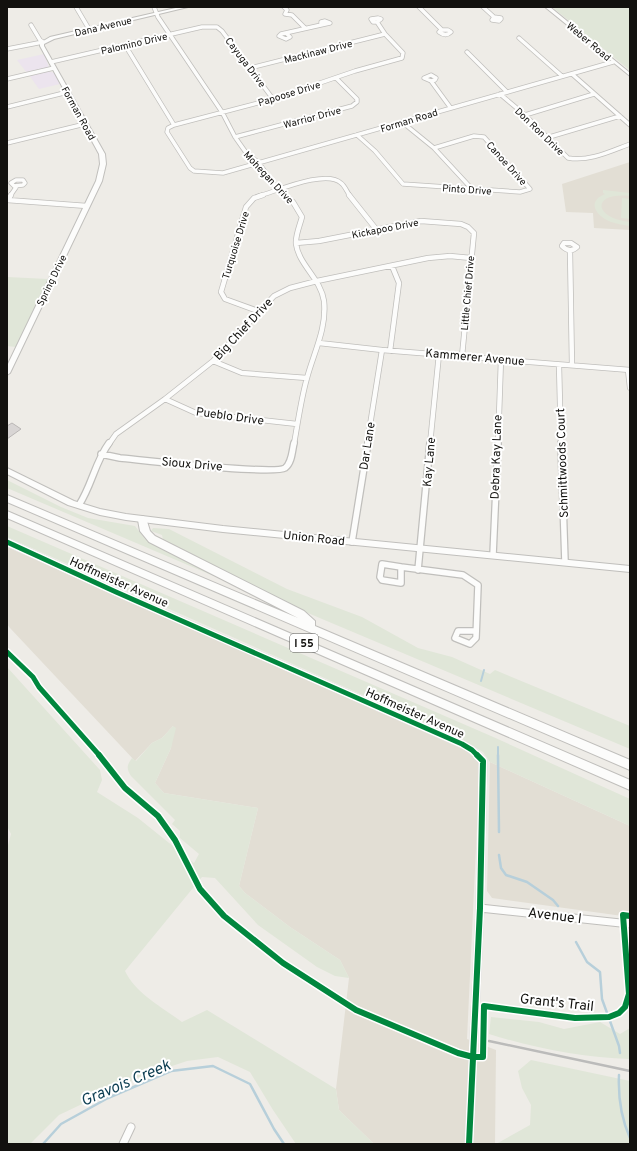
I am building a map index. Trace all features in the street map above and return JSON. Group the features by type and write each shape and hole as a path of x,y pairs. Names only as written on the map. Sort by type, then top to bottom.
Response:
{"highway":[{"name":"I 55","path":"7,498 630,765"},
{"name":"I 55","path":"7,514 630,785"},
{"path":"143,520 144,530 152,539 300,614 317,630"}],"street":[{"path":"76,7 89,29"},
{"name":"Mohegan Drive","path":"154,7 157,14 222,112 235,137 247,154 258,162 279,191 293,202 302,217 296,243"},
{"name":"Dana Avenue","path":"43,42 48,39 186,7"},
{"path":"419,7 442,30"},
{"path":"483,7 494,17"},
{"name":"Weber Road","path":"547,7 630,75"},
{"path":"285,8 286,14 292,15 305,28"},
{"path":"377,22 385,34"},
{"path":"32,25 40,40 43,42"},
{"path":"287,34 321,25"},
{"name":"Palomino Drive","path":"51,62 202,27 217,27"},
{"name":"Cayuga Drive","path":"217,27 222,31 273,99"},
{"name":"Papoose Drive","path":"174,125 273,99 402,58 403,53 385,34"},
{"name":"Mackinaw Drive","path":"250,68 385,34"},
{"path":"519,38 562,76"},
{"path":"7,50 43,42"},
{"name":"Forman Road","path":"43,42 42,45 103,159 103,169 96,187"},
{"path":"125,45 174,125"},
{"path":"467,52 507,92"},
{"name":"Forman Road","path":"174,125 168,128 167,132 190,168 204,172 223,173 450,107 613,62"},
{"path":"7,79 54,68"},
{"path":"572,74 630,125"},
{"name":"Warrior Drive","path":"235,137 352,106 357,99 336,78"},
{"path":"431,81 450,107"},
{"path":"7,107 68,92"},
{"name":"Don Ron Drive","path":"500,94 525,115 546,138 568,158 575,160 630,144"},
{"path":"525,115 594,94"},
{"path":"546,138 620,116"},
{"path":"402,122 434,148 472,189"},
{"path":"7,143 85,124"},
{"name":"Pinto Drive","path":"357,135 375,151 403,184 520,192 530,190"},
{"name":"Canoe Drive","path":"434,148 474,136 484,137 528,185 530,190"},
{"name":"Turquoise Drive","path":"258,311 225,299 221,292 246,207 254,198 319,178 339,181 376,229"},
{"path":"17,186 8,200 86,206"},
{"name":"Spring Drive","path":"7,373 96,187"},
{"name":"Kickapoo Drive","path":"296,243 319,241 421,221 461,224 473,231"},
{"name":"Little Chief Drive","path":"462,356 473,231"},
{"path":"296,243 306,265 322,288 324,301 324,321 319,343 307,378 297,424"},
{"path":"570,251 572,365"},
{"name":"Big Chief Drive","path":"79,505 85,496 101,454 116,434 213,362 258,311 274,296 290,288 317,281 428,258 450,256 471,258"},
{"path":"390,350 399,283 392,266"},
{"name":"Kammerer Avenue","path":"319,343 382,350 629,370"},
{"name":"Dar Lane","path":"352,542 382,350"},
{"name":"Kay Lane","path":"418,570 439,354"},
{"name":"Debra Kay Lane","path":"493,556 501,359"},
{"path":"213,362 242,373 307,378"},
{"name":"Schmittwoods Court","path":"559,365 565,562"},
{"path":"629,370 630,388"},
{"name":"Pueblo Drive","path":"165,399 196,413 297,424"},
{"name":"Sioux Drive","path":"101,454 120,458 242,469 283,469 289,464 297,424"},
{"name":"Union Road","path":"7,471 79,505 113,515 143,520 493,556 630,568"},
{"name":"Hoffmeister Avenue","path":"7,542 472,750 483,761 480,908 469,1144"},
{"path":"401,567 400,582 382,580 380,577 382,564 401,567 418,570 463,574 478,585 476,631"},
{"name":"Avenue I","path":"480,908 538,912 630,924"},
{"path":"124,1144 131,1127"}],"shaded area":[{"path":"552,7 630,7 630,71 627,68"},
{"path":"44,54 49,67 27,73 17,60"},
{"path":"47,71 55,73 60,84 39,89 29,75"},
{"path":"630,162 630,230 594,228 593,213 566,212 562,184"},
{"path":"603,190 630,193 630,196 608,198 603,201 602,206 603,211 609,216 618,220 630,222 630,226 611,222 601,216 595,209 596,201 599,197 605,194 603,193"},
{"path":"622,198 630,199 630,219 621,218"},
{"path":"7,277 48,279 16,347 7,346"},
{"path":"7,480 61,507 88,518 135,526 145,539 216,577 7,488"},
{"path":"7,526 491,736 630,799 630,826 490,762 483,752 462,739 7,537"},
{"path":"153,528 169,529 287,589 362,617 418,648 452,657 490,674 495,670 630,726 630,749 296,608 163,539 162,535 151,531"},
{"path":"7,547 465,750 480,763 467,1039 496,1050 495,1144 374,1144 339,1110 336,1089 349,978 340,960 290,927 245,893 239,886 258,808 164,793 155,783 171,748 173,726 162,738 152,743 135,761 10,628 7,624"},
{"path":"7,667 100,770 102,780 97,792 138,818 194,863 199,854 180,838 180,831 172,824 175,820 131,776 128,771 129,763 132,758 136,761 152,743 162,738 173,726 176,728 171,748 155,783 164,793 258,808 239,886 245,893 290,927 340,960 349,978 335,976 317,967 258,925 215,878 202,877 125,971 136,987 182,1022 207,1010 336,1089 339,1110 374,1144 296,1144 250,1072 218,1057 187,1061 139,1077 59,1115 30,1144 7,1144 7,849 11,834 7,826"},
{"path":"490,762 630,826 630,917 492,898 487,891"},
{"path":"491,1017 539,1022 564,1029 600,1022 620,1034 630,1028 630,1059 594,1057 559,1051 523,1044 489,1034"},
{"path":"531,1060 630,1081 630,1144 496,1144 530,1125 531,1105 522,1088 518,1071"}],"building":[{"path":"12,423 21,429 7,439 7,426"}],"waterway":[{"path":"481,681 484,670"},
{"path":"498,747 498,755"},
{"path":"498,755 499,832"},
{"path":"499,855 501,868 506,875 527,882 553,900 558,906"},
{"path":"576,942 587,962 600,972 602,999 619,1046 620,1053"},
{"name":"Gravois Creek","path":"43,1144 61,1124 108,1098 171,1071 213,1066 250,1084 274,1129 284,1144"},
{"path":"619,1075 621,1107 624,1123 630,1138"}],"railway":[{"path":"489,1041 630,1071"}],"cycle path":[{"path":"7,542 116,592 462,744 472,750 483,761 480,908 469,1144"},
{"name":"Grant's Trail","path":"7,652 33,677 39,687 104,761 125,788 158,816 175,840 200,889 224,916 283,963 356,1010 458,1053 473,1057 483,1057 484,1006 554,1017 593,1019 609,1017 619,1013 623,1009 629,994 623,915 630,916"}]}
